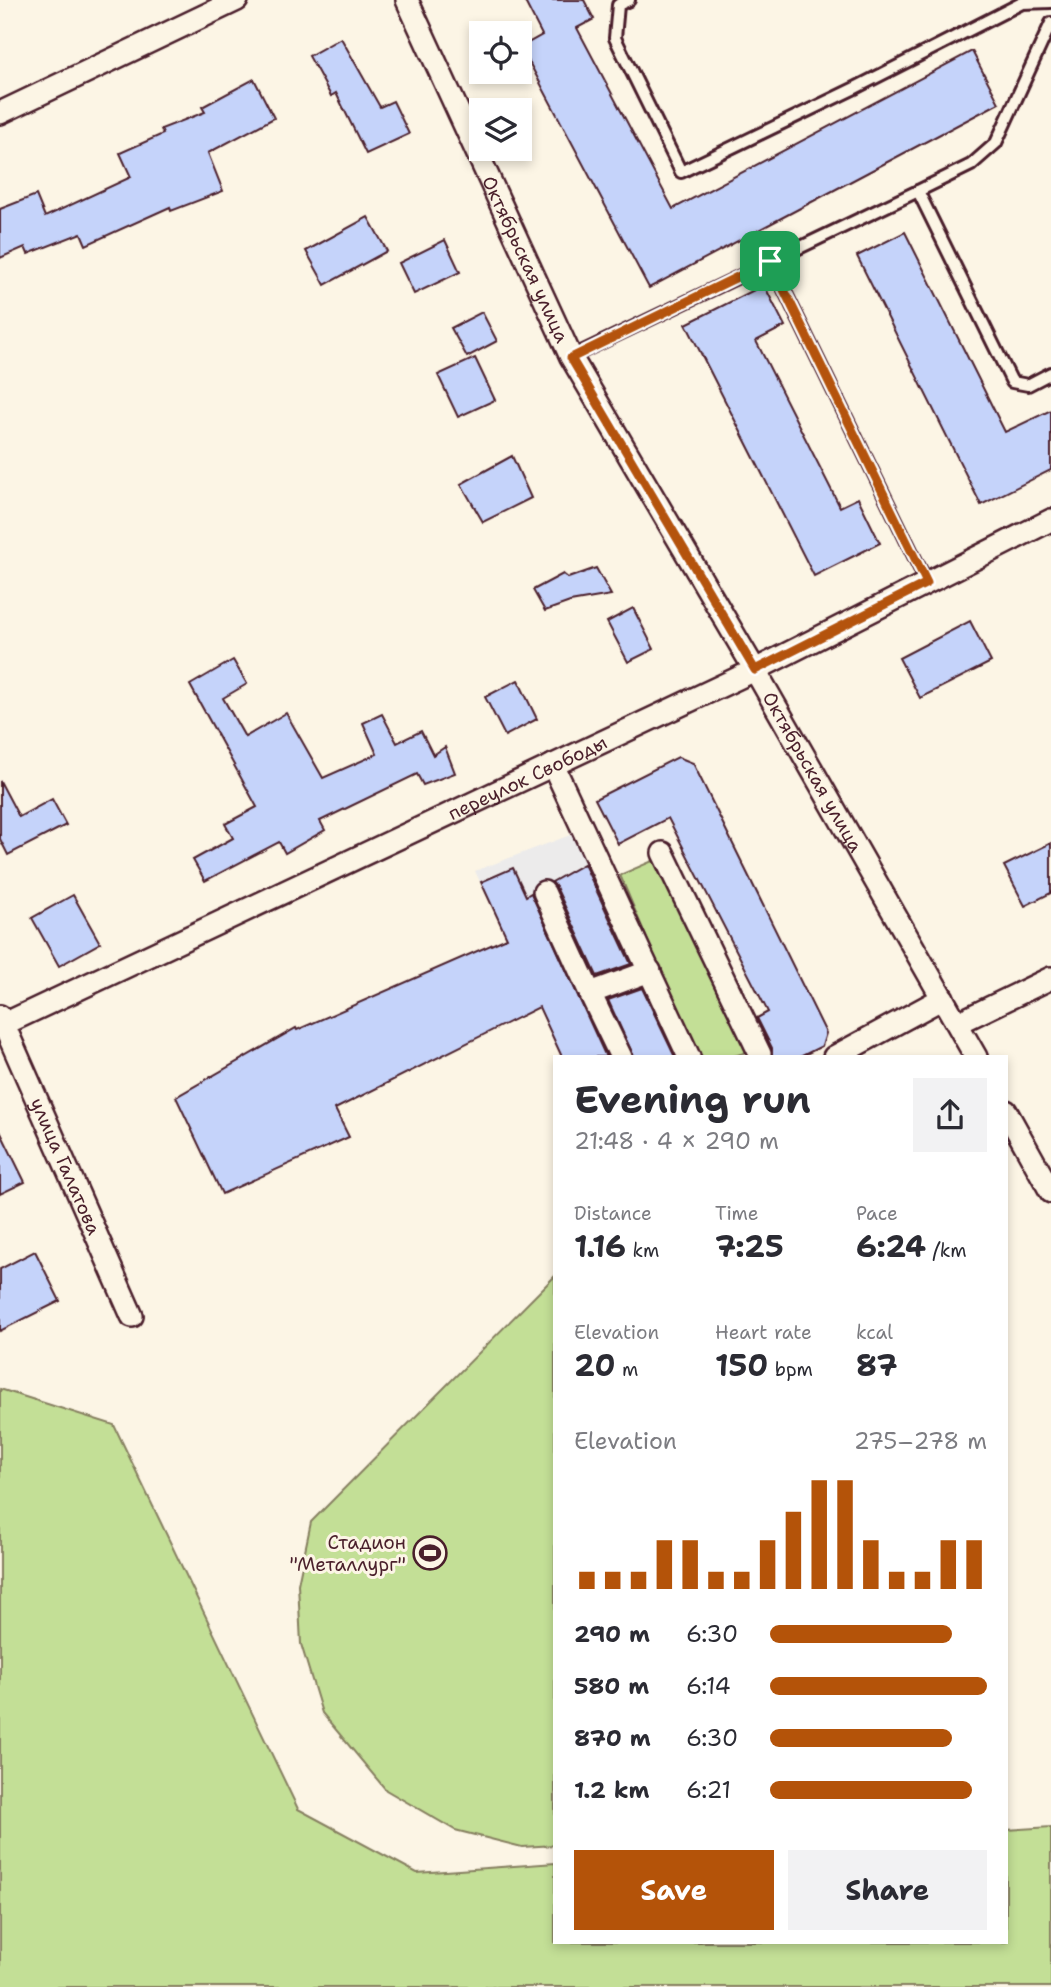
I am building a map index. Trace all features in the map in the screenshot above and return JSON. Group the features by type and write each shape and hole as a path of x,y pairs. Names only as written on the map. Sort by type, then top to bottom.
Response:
{"street":[{"path":"0,113 237,0"},
{"name":"Октябрьская улица","path":"407,0 571,358 755,670 975,1055"},
{"name":"переулок Свободы","path":"1,1022 755,670 1051,520"},
{"path":"553,765 689,1055"},
{"path":"663,853 758,1055"},
{"path":"544,892 620,1055"},
{"path":"590,993 650,971"},
{"path":"958,1023 1051,978"},
{"path":"838,1055 943,998"},
{"name":"улица Галатова","path":"1,1022 132,1316"},
{"path":"1008,1115 1051,1192"}],"lane":[{"path":"629,0 618,5 615,38 681,172 1022,3 1051,2"},
{"path":"571,358 971,166 996,143 1051,23"},
{"path":"918,191 1012,382 1028,385 1051,373"},
{"path":"770,261 927,583"}],"shaded area":[{"path":"573,834 681,1055 561,1055 475,871"}],"green space":[{"path":"657,859 747,1052 737,1055 696,1055 620,875"},
{"name":"Стадион \"Металлург\"","path":"553,1278 553,1845 522,1847 455,1830 386,1790 322,1713 301,1644 298,1584 311,1522"},
{"path":"0,1389 114,1425 298,1809 417,1873 553,1863 553,1944 1008,1944 1008,1830 1051,1827 1051,1987 0,1987"}],"building":[{"path":"524,0 584,0 594,19 577,28 673,209 972,51 999,103 649,288 532,68 532,41 542,35"},
{"path":"341,38 380,107 393,101 409,134 366,154 336,93 331,96 309,56"},
{"path":"254,79 274,118 208,153 223,191 171,211 170,207 86,245 81,233 28,254 25,247 0,258 0,209 36,195 45,217 131,177 120,153 163,134 161,129 205,112 202,107"},
{"path":"368,217 387,251 325,285 306,251"},
{"path":"905,232 1005,432 1051,410 1051,470 981,505 857,256"},
{"path":"445,240 460,272 414,294 399,263"},
{"path":"764,285 785,326 756,341 840,507 858,498 880,543 814,576 686,324"},
{"path":"482,312 497,341 467,357 451,328"},
{"path":"475,358 495,400 458,417 438,375"},
{"path":"512,456 531,498 483,522 461,484"},
{"path":"596,568 611,595 570,602 545,611 533,590 563,574 568,578"},
{"path":"633,608 654,649 628,662 607,622"},
{"path":"970,621 991,662 920,698 899,658"},
{"path":"233,660 247,684 223,698 245,737 286,713 323,778 377,754 363,723 382,714 397,743 421,731 433,755 445,747 455,773 423,785 417,774 320,821 325,830 285,853 279,842 205,881 193,860 233,838 225,824 257,807 190,685"},
{"path":"518,680 537,719 505,736 485,697"},
{"path":"678,757 693,763 826,1033 822,1046 804,1055 772,1055 772,1048 757,1018 768,1012 668,818 618,844 595,799"},
{"path":"0,781 19,817 52,799 66,825 8,855 0,839"},
{"path":"1051,843 1051,893 1025,906 1004,866"},
{"path":"584,864 631,964 597,976 552,882"},
{"path":"513,868 526,896 531,893 605,1055 561,1055 539,1007 335,1109 349,1137 222,1194 176,1097 296,1028 297,1030 507,938 481,882"},
{"path":"73,895 100,943 59,966 32,918"},
{"path":"642,988 674,1055 633,1055 608,1000"},
{"path":"0,1131 25,1182 0,1194"},
{"path":"35,1251 60,1301 0,1331 0,1269"}],"place":[{"name":"Стадион \"Металлург\"","path":"430,1553"}],"route":[{"path":"770,261 927,583 755,670 571,358 770,261"}]}
